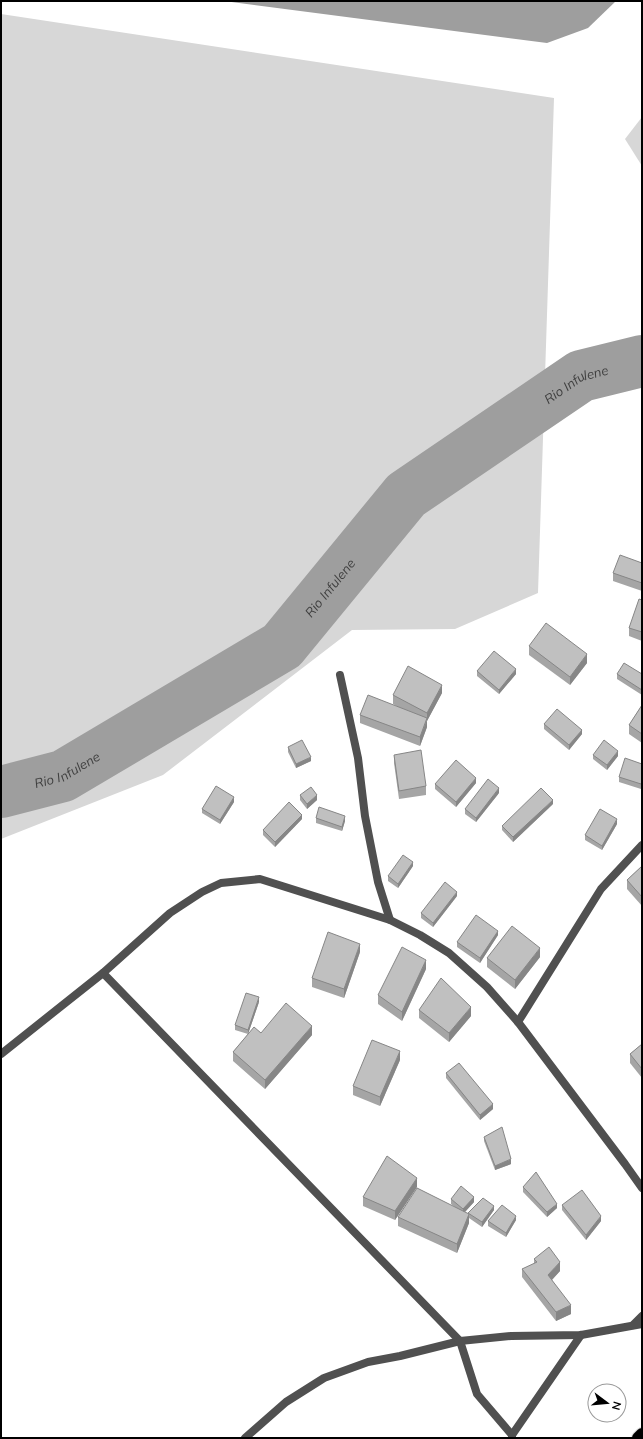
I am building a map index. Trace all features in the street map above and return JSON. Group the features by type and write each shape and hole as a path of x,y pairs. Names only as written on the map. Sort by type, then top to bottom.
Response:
{"highway":[{"path":"638,1438 642,1434"}],"street":[{"path":"340,676 358,758 365,816 378,882 390,920"},
{"path":"518,1022 601,890 642,845"},
{"path":"1,1054 104,973 170,913 202,892 220,883 260,879 390,920 420,935 449,953 487,987 518,1022 626,1164 642,1188"},
{"path":"104,973 460,1341 477,1394 512,1436 580,1335"},
{"path":"245,1438 286,1402 324,1378 368,1362 400,1356 460,1341 511,1336 580,1335 638,1324 642,1316"}],"shaded area":[{"path":"224,1 616,1 588,28 547,43"},
{"path":"1,14 554,98 538,593 455,629 352,630 163,775 1,839"},
{"path":"642,117 642,166 625,139"}],"building":[{"path":"620,555 642,563 642,583 613,573"},
{"path":"639,599 642,600 642,632 629,628"},
{"path":"546,623 587,654 570,677 529,646"},
{"path":"494,651 516,669 499,690 477,671"},
{"path":"624,663 642,674 642,690 617,674"},
{"path":"408,666 442,685 427,713 393,695"},
{"path":"368,695 427,718 420,737 360,715"},
{"path":"642,705 642,734 629,725"},
{"path":"557,709 582,730 569,745 544,724"},
{"path":"302,740 311,757 296,764 288,747"},
{"path":"604,740 618,751 607,765 593,755"},
{"path":"421,750 426,786 399,791 394,755"},
{"path":"625,758 642,764 641,784 619,777"},
{"path":"456,760 476,778 456,802 435,784"},
{"path":"488,779 499,788 476,818 465,809"},
{"path":"216,786 234,797 220,820 202,809"},
{"path":"311,787 317,795 307,804 300,795"},
{"path":"541,788 553,800 513,837 502,826"},
{"path":"289,802 302,815 275,842 263,830"},
{"path":"319,807 345,816 342,827 316,818"},
{"path":"600,809 617,819 602,846 585,835"},
{"path":"403,855 413,862 398,884 388,876"},
{"path":"642,866 642,897 627,880"},
{"path":"445,882 457,892 433,923 421,913"},
{"path":"476,915 498,931 480,958 457,942"},
{"path":"512,926 540,948 515,980 487,958"},
{"path":"328,932 360,944 344,989 312,978"},
{"path":"402,947 426,960 402,1012 378,995"},
{"path":"441,978 471,1007 449,1033 419,1010"},
{"path":"246,993 259,997 248,1030 235,1025"},
{"path":"286,1003 312,1026 265,1080 233,1052 254,1027 261,1033"},
{"path":"372,1040 400,1051 380,1097 353,1086"},
{"path":"642,1044 642,1069 630,1054"},
{"path":"459,1063 493,1104 480,1115 446,1073"},
{"path":"502,1127 511,1159 495,1166 484,1137"},
{"path":"387,1156 417,1178 395,1211 363,1197"},
{"path":"536,1172 557,1204 547,1212 523,1187"},
{"path":"461,1186 474,1197 463,1209 451,1199"},
{"path":"417,1188 469,1214 457,1244 398,1217"},
{"path":"582,1190 601,1216 586,1235 562,1205"},
{"path":"483,1198 494,1206 482,1222 468,1213"},
{"path":"502,1205 516,1216 506,1233 488,1221"},
{"path":"549,1247 560,1262 548,1275 571,1305 556,1312 522,1269 537,1262 534,1259"}],"waterway":[{"name":"Rio Infulene","path":"1,792 63,776 282,646 406,495 581,376 642,361"}]}
